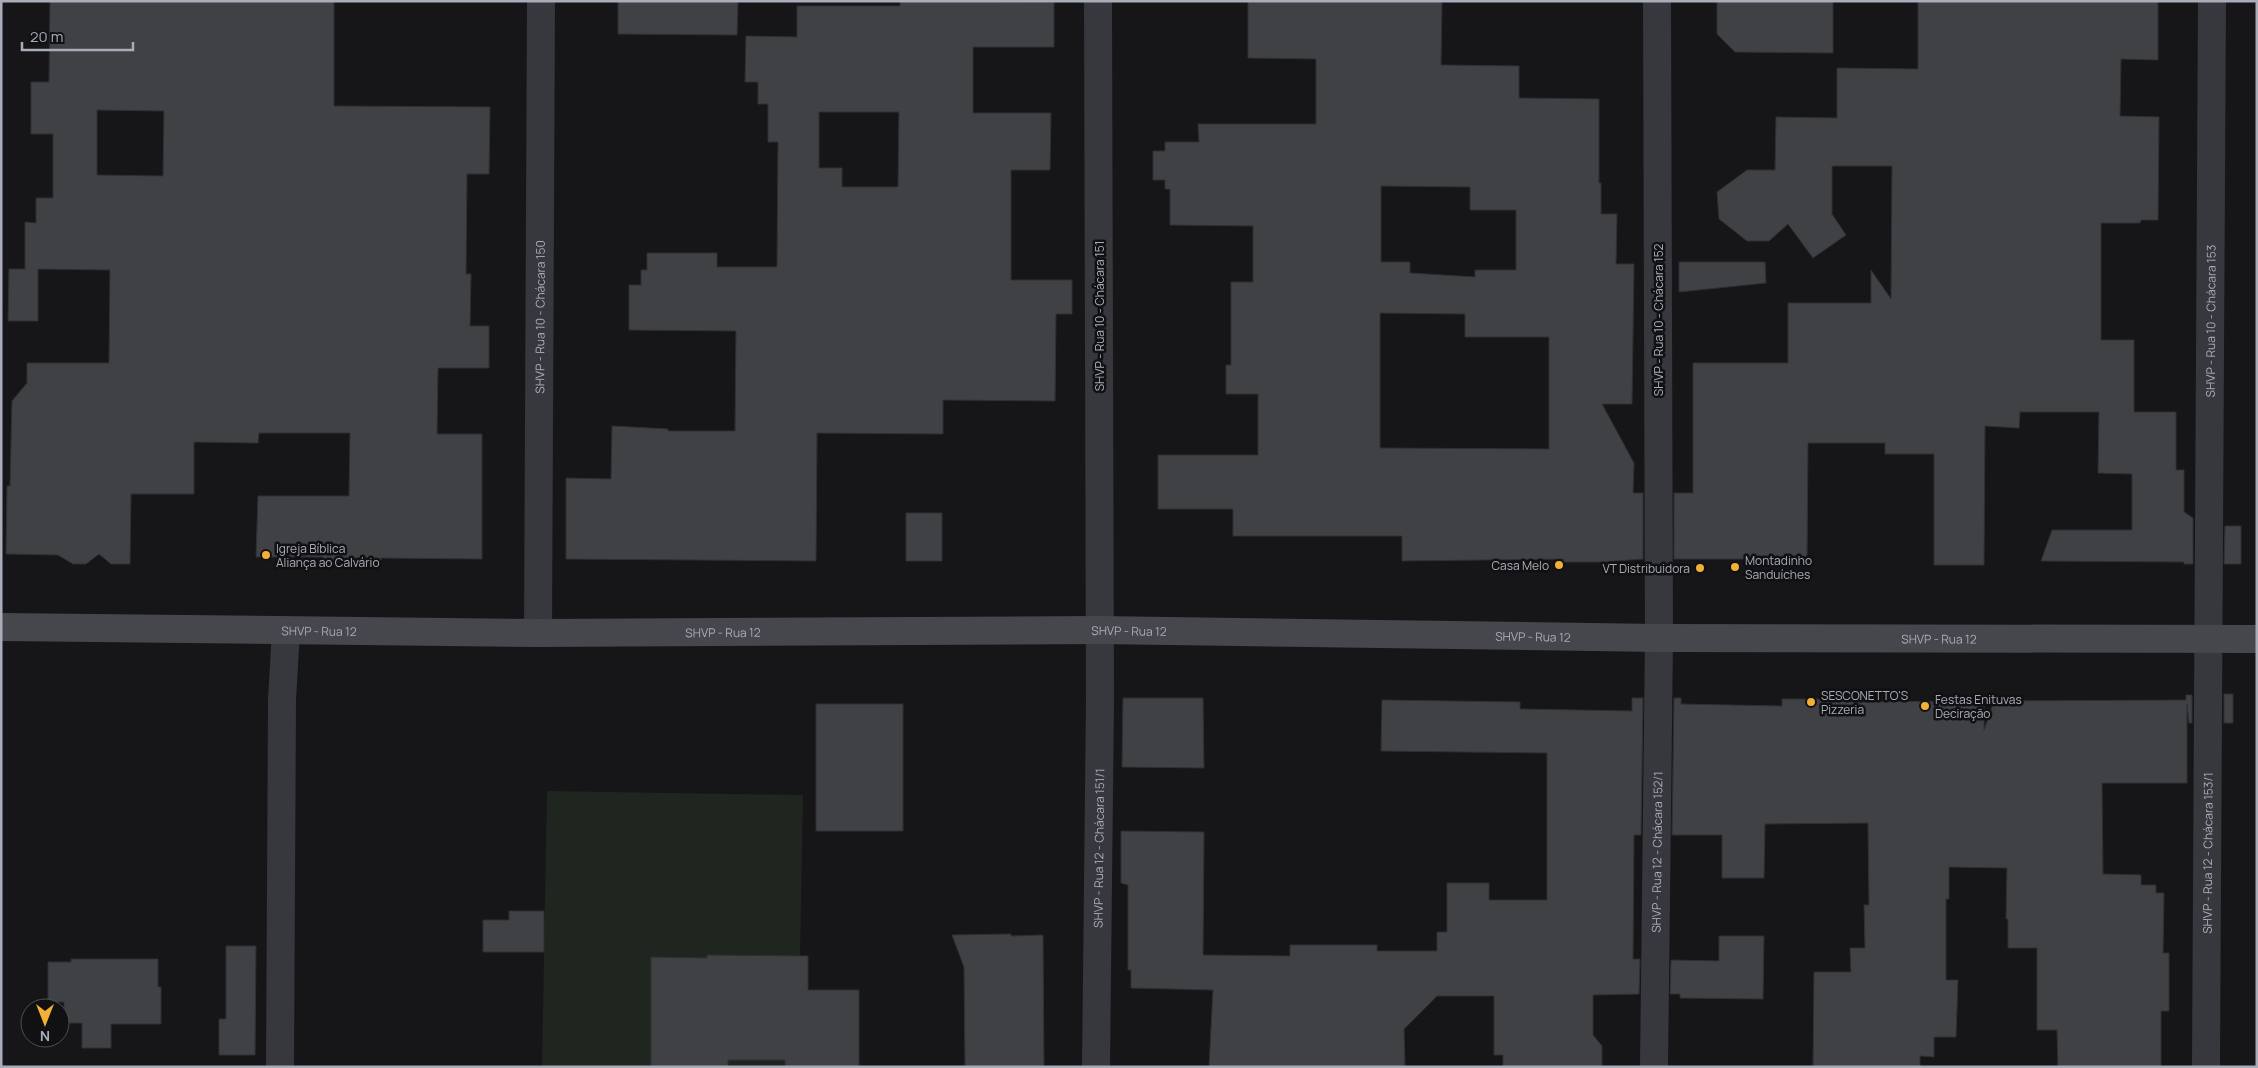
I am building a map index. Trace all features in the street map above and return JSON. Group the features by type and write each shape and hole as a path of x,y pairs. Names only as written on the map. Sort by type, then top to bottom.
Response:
{"street":[{"name":"SHVP - Rua 10 - Chácara 150","path":"538,633 541,1"},
{"name":"SHVP - Rua 10 - Chácara 151","path":"1098,1 1099,630"},
{"name":"SHVP - Rua 10 - Chácara 152","path":"1657,1 1659,638"},
{"name":"SHVP - Rua 10 - Chácara 153","path":"2209,639 2212,1"},
{"name":"SHVP - Rua 12","path":"1,627 538,633 1099,630 1659,638 2257,639"},
{"path":"280,1067 282,700 286,630"},
{"name":"SHVP - Rua 12 - Chácara 151/1","path":"1096,1067 1099,630"},
{"name":"SHVP - Rua 12 - Chácara 152/1","path":"1654,1067 1659,638"},
{"name":"SHVP - Rua 12 - Chácara 153/1","path":"2206,1067 2209,639"}],"shaded area":[{"path":"547,791 803,795 798,1067 542,1067"}],"building":[{"path":"50,1 334,1 334,106 490,107 489,174 467,174 466,274 471,274 470,326 489,326 489,368 438,368 437,434 482,434 482,559 381,558 381,561 322,561 322,557 256,557 258,496 349,496 350,433 259,433 258,443 194,442 194,494 131,494 130,564 111,564 99,554 86,564 73,564 58,555 6,554 7,486 10,486 12,401 27,383 27,363 109,363 110,270 38,269 38,321 8,321 9,269 25,269 25,222 36,223 36,198 53,198 53,134 31,134 31,82 49,82","holes":["97,110 164,111 163,176 97,175"]},
{"path":"618,1 738,1 737,35 618,34"},
{"path":"900,1 1054,2 1054,47 973,47 973,113 1051,113 1050,170 1011,170 1011,280 1072,280 1072,314 1056,314 1055,401 943,400 943,434 817,433 816,561 566,559 566,478 611,479 612,426 668,429 668,431 735,431 736,331 629,330 629,285 641,285 641,270 647,270 647,253 717,253 717,267 777,267 778,142 768,142 768,104 758,104 758,82 745,82 746,36 797,37 797,6 900,6","holes":["819,112 899,112 898,187 842,187 842,168 819,168"]},
{"path":"1248,1 1442,1 1441,65 1519,66 1519,98 1599,99 1601,214 1617,214 1616,264 1634,264 1632,404 1602,404 1634,463 1633,493 1643,493 1643,559 1602,562 1564,562 1563,559 1402,561 1402,536 1233,536 1233,509 1158,509 1158,455 1258,455 1258,394 1226,394 1226,365 1231,365 1231,282 1253,282 1253,226 1170,225 1170,189 1165,189 1165,180 1153,180 1153,151 1165,151 1165,142 1199,142 1198,124 1316,124 1316,59 1248,58","holes":["1381,186 1470,187 1470,210 1516,210 1516,270 1475,270 1475,277 1410,273 1410,262 1381,262","1380,313 1465,314 1465,337 1549,337 1549,449 1380,448"]},
{"path":"1717,1 1833,1 1833,53 1735,52 1717,34"},
{"path":"1918,1 2158,1 2158,60 2121,59 2120,116 2159,117 2158,220 2141,220 2140,223 2101,223 2101,340 2134,340 2134,412 2176,412 2176,470 2184,470 2184,512 2193,518 2193,564 2184,564 2184,562 2041,561 2052,530 2132,530 2132,474 2098,473 2099,412 2020,412 2019,428 1985,426 1984,565 1934,565 1934,454 1885,454 1885,443 1808,443 1807,559 1674,559 1674,493 1693,493 1693,363 1788,363 1788,303 1871,303 1871,270 1891,299 1892,166 1832,166 1832,214 1846,235 1813,258 1788,224 1769,241 1747,241 1719,219 1717,192 1747,170 1775,170 1776,117 1837,118 1837,68 1918,69"},
{"path":"1679,262 1765,262 1766,283 1679,292"},
{"path":"906,513 942,513 942,561 906,561"},
{"path":"2225,526 2241,526 2241,564 2224,564"},
{"path":"2224,694 2233,694 2233,723 2224,723"},
{"path":"2186,695 2192,695 2192,723 2189,723 2187,704 2187,783 2102,783 2103,874 2141,875 2141,885 2156,885 2156,893 2164,893 2163,953 2169,953 2169,1011 2161,1011 2161,1067 2058,1067 2057,1030 2037,1030 2037,948 2008,948 2008,919 2006,919 2007,868 1949,867 1949,899 1946,899 1946,980 1958,980 1956,1037 1934,1037 1934,1057 1920,1056 1920,1067 1813,1067 1814,972 1851,972 1850,948 1865,948 1864,905 1869,905 1868,823 1765,824 1764,878 1722,878 1722,835 1672,835 1674,698 1681,698 1681,704 1782,706 1782,699 1849,699 1849,702 1984,701 1984,730 1994,701 2186,700"},
{"path":"1123,698 1203,698 1204,768 1122,767"},
{"path":"1632,698 1643,698 1641,835 1634,835 1633,959 1640,959 1639,994 1593,995 1593,1035 1602,1046 1602,1067 1503,1067 1503,1055 1494,1055 1494,996 1437,996 1404,1029 1405,1067 1209,1067 1213,990 1131,988 1131,970 1128,970 1128,885 1121,883 1121,831 1204,832 1203,955 1290,956 1290,945 1377,945 1377,951 1437,951 1437,932 1447,932 1447,883 1489,883 1489,900 1547,900 1547,753 1381,751 1382,700 1520,702 1520,709 1632,711"},
{"path":"816,704 903,704 903,831 816,831"},
{"path":"509,911 544,911 544,952 483,952 483,920 509,920"},
{"path":"1011,934 1011,936 1043,935 1044,1067 965,1067 964,967 952,935"},
{"path":"1719,936 1764,936 1763,999 1680,998 1680,994 1670,994 1671,960 1719,961"},
{"path":"226,946 256,946 255,1055 219,1055 219,1019 226,1019"},
{"path":"707,955 808,956 808,990 859,990 859,1067 785,1067 785,1060 728,1060 728,1067 651,1067 651,957 707,958"},
{"path":"71,959 158,959 158,987 161,987 161,1024 111,1024 111,1048 82,1048 82,1023 70,1023 70,998 48,998 48,962 71,962"}],"place":[{"name":"Igreja Bíblica Aliança ao Calvário","path":"266,555"},
{"name":"Casa Melo","path":"1559,565"},
{"name":"Montadinho Sanduíches","path":"1735,567"},
{"name":"VT Distribuidora","path":"1700,568"},
{"name":"SESCONETTO'S Pizzeria","path":"1811,702"},
{"name":"Festas Enituvas Deciração","path":"1925,706"}]}
